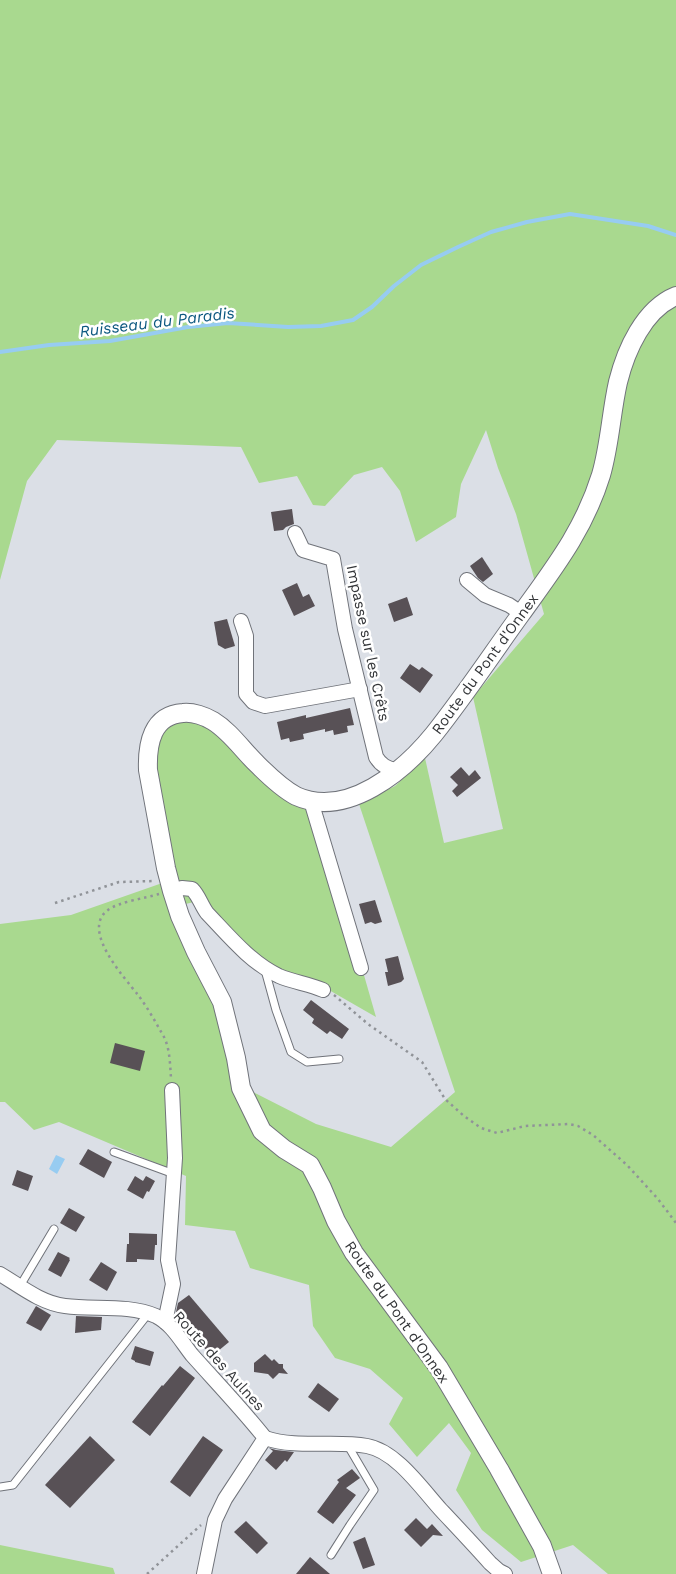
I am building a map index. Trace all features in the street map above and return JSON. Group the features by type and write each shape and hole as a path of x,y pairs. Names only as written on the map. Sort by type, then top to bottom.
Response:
{"street":[{"name":"Route du Pont d'Onnex","path":"552,1574 542,1546 499,1469 439,1368 354,1253 336,1221 310,1165 284,1149 262,1130 241,1088 236,1058 222,1002 196,952 180,916 170,886 148,770 148,756 150,740 155,727 165,718 174,714 186,713 199,715 213,721 257,765 295,796 333,802 355,796 398,771 427,742 455,707 566,552 588,510 601,475 618,381 631,345 643,321 668,299 676,296"},
{"name":"Impasse sur les Crêts","path":"295,533 303,550 333,559 346,629 376,756 379,763 398,771"},
{"path":"466,580 485,595 509,605 521,614"},
{"path":"241,621 246,636 246,694 253,702 265,706 360,689"},
{"path":"311,800 360,968"},
{"path":"170,886 192,888 207,913 264,967 281,977 323,990"},
{"path":"165,1322 173,1284 168,1260 176,1158 172,1090"},
{"name":"Route des Aulnes","path":"0,1274 48,1302 64,1306 125,1309 148,1314 165,1322 191,1354 244,1411 265,1438"},
{"path":"204,1574 215,1520 225,1499 265,1438 290,1443 370,1446 383,1452 406,1471 490,1563 506,1574"}],"lane":[{"path":"264,967 276,1010 291,1052 308,1062 339,1059"},
{"path":"114,1152 174,1174"},
{"path":"20,1286 54,1228"},
{"path":"0,1487 12,1485 148,1314"},
{"path":"332,1555 374,1490 346,1444"}],"path":[{"path":"55,903 119,882 170,886"},
{"path":"170,886 107,910 101,920 99,932 110,960 154,1018 165,1040 172,1090"},
{"path":"323,990 333,995 368,1024 422,1062 445,1098 464,1116 481,1128 498,1133 525,1126 569,1124 578,1126 593,1135 627,1165 658,1199 676,1223"},
{"path":"147,1574 207,1519 219,1512"}],"green space":[{"path":"0,0 676,0 676,1574 608,1574 573,1545 521,1562 482,1530 456,1490 471,1453 449,1423 417,1457 389,1424 403,1398 370,1369 335,1358 313,1326 309,1285 250,1268 235,1231 185,1225 186,1176 59,1122 34,1130 5,1102 0,1102 0,924 71,915 168,881 148,770 155,727 199,715 318,815 376,1017 315,982 272,970 194,902 177,906 251,1091 316,1124 391,1147 455,1092 359,804 395,786 425,758 444,843 503,829 473,697 544,614 516,514 486,430 461,484 456,517 416,542 400,491 382,467 354,475 325,506 313,505 297,476 259,483 241,447 57,440 27,481 0,580"},
{"path":"0,1545 113,1568 115,1574 0,1574"}],"water":[{"path":"56,1155 65,1159 57,1174 49,1169"}],"building":[{"path":"292,509 294,524 283,530 274,531 271,512"},
{"path":"482,557 493,574 483,582 470,566"},
{"path":"297,583 303,597 309,594 315,606 294,616 282,590"},
{"path":"407,597 413,615 394,622 388,604"},
{"path":"227,619 235,646 225,649 218,645 214,622"},
{"path":"410,664 419,670 422,667 433,675 420,693 400,678"},
{"path":"350,708 354,725 347,726 348,732 334,735 333,730 325,732 325,729 303,734 304,739 290,742 289,738 281,740 277,722 306,715 306,718"},
{"path":"461,767 469,776 475,770 481,778 457,797 452,791 458,785 450,777"},
{"path":"375,900 382,922 365,924 359,904"},
{"path":"398,956 404,979 401,982 388,986 385,972 388,972 385,959"},
{"path":"311,1000 349,1029 342,1039 330,1031 327,1034 312,1023 314,1019 303,1010"},
{"path":"115,1043 145,1051 140,1071 110,1063"},
{"path":"88,1149 112,1162 104,1178 79,1164"},
{"path":"17,1170 33,1176 28,1191 12,1185"},
{"path":"135,1176 143,1181 146,1176 155,1181 143,1199 127,1190"},
{"path":"69,1208 85,1217 76,1232 60,1223"},
{"path":"129,1233 157,1234 154,1260 137,1259 137,1262 126,1262"},
{"path":"58,1252 70,1258 61,1277 48,1270"},
{"path":"101,1262 117,1272 107,1291 89,1280"},
{"path":"189,1295 229,1342 212,1356 194,1337 176,1312 178,1303"},
{"path":"36,1306 51,1315 41,1331 26,1323"},
{"path":"76,1316 102,1317 101,1330 75,1333"},
{"path":"135,1346 154,1352 150,1366 131,1359"},
{"path":"265,1354 272,1361 274,1359 279,1364 283,1364 283,1368 288,1374 279,1373 273,1379 268,1374 254,1372 254,1363"},
{"path":"180,1366 195,1378 150,1436 132,1422"},
{"path":"318,1383 339,1399 329,1412 308,1397"},
{"path":"90,1436 115,1460 70,1508 45,1485"},
{"path":"203,1436 223,1450 190,1497 170,1482"},
{"path":"269,1448 294,1452 287,1462 285,1460 276,1470 265,1460 273,1451"},
{"path":"352,1469 360,1478 346,1488 356,1495 333,1524 317,1512 339,1482 337,1480"},
{"path":"416,1518 427,1529 432,1524 443,1536 433,1535 421,1547 404,1530"},
{"path":"246,1521 268,1543 257,1554 234,1532"},
{"path":"365,1537 375,1565 363,1569 353,1542"},
{"path":"310,1557 330,1574 296,1574"}],"waterway":[{"name":"Ruisseau du Paradis","path":"0,352 49,345 110,341 188,327 228,323 288,327 321,326 353,320 372,307 394,286 421,265 491,232 527,222 570,214 648,226 676,235"}]}
